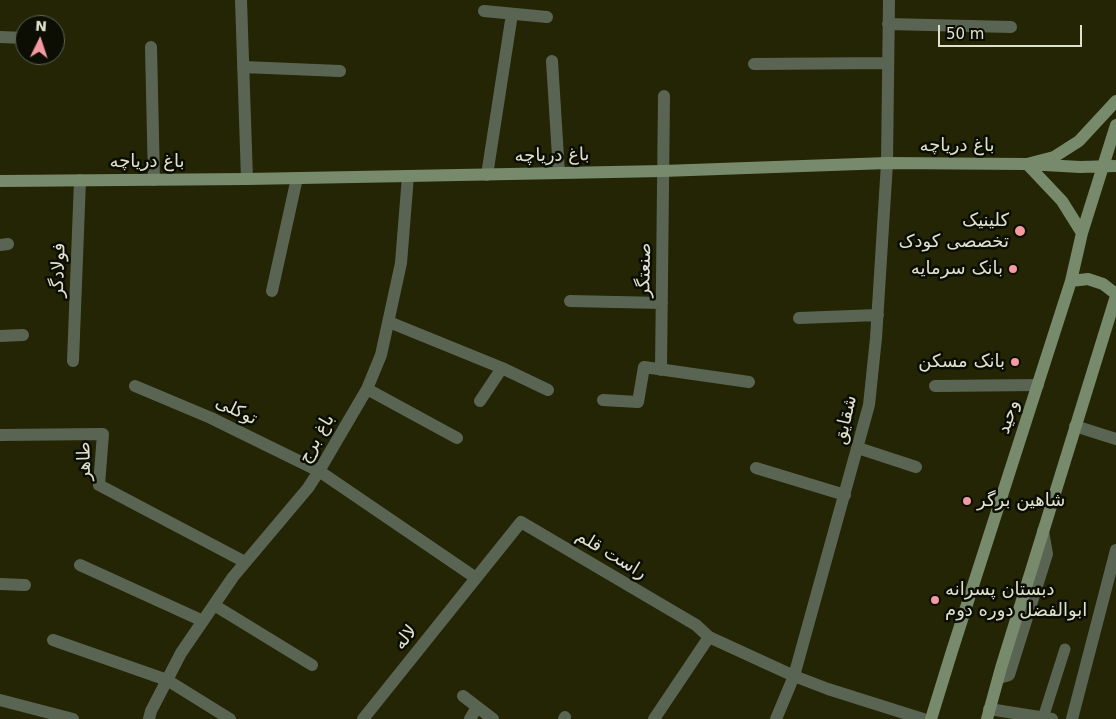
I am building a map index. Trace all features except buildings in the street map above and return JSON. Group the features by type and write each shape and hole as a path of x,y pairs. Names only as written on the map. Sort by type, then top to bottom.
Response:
{"main road":[{"path":"1082,233 1062,201 1028,164 1054,157 1079,141 1116,100"},
{"name":"وحید","path":"932,719 952,651 1071,281 1082,233 1110,166 1116,125"},
{"name":"باغ دریاچه","path":"0,181 247,180 663,171 887,163 1110,166"},
{"path":"988,714 1116,295 1104,284 1088,279 1071,281"}],"street":[{"path":"241,0 247,180"},
{"name":"شقایق","path":"776,719 794,676 870,405 878,315 887,163 889,0"},
{"path":"484,11 548,18"},
{"path":"487,175 512,14"},
{"path":"888,24 1011,27"},
{"path":"0,37 15,38"},
{"path":"152,46 154,180"},
{"path":"552,61 559,173"},
{"path":"754,64 888,63"},
{"path":"243,67 340,70"},
{"name":"صنعتگر","path":"661,370 664,96"},
{"name":"باغ برج","path":"149,719 151,711 181,653 246,562 308,488 367,389 381,355 401,263 408,176"},
{"path":"272,291 297,178"},
{"name":"فولادگر","path":"73,361 80,180"},
{"path":"570,301 662,303"},
{"path":"799,318 878,315"},
{"path":"388,322 502,368 548,390"},
{"path":"0,336 23,335"},
{"path":"603,400 638,402 644,367 749,382"},
{"path":"480,401 502,368"},
{"path":"935,386 1038,385"},
{"name":"توکلی","path":"135,386 211,418 319,472"},
{"path":"367,389 457,438"},
{"path":"1075,426 1116,439"},
{"name":"طاهر","path":"0,435 103,434 99,485 246,562"},
{"path":"858,448 916,467"},
{"path":"756,468 845,494"},
{"path":"319,472 476,578"},
{"name":"راست قلم","path":"476,578 521,522 696,625 709,637 794,676 828,689 923,719"},
{"path":"1072,719 1110,595 1116,550"},
{"path":"80,565 203,622"},
{"name":"لاله","path":"363,719 476,578"},
{"path":"0,584 25,586"},
{"path":"214,605 312,664"},
{"path":"654,719 709,637"},
{"path":"52,640 167,680 230,719"},
{"path":"463,696 493,719"},
{"path":"0,700 73,719"},
{"path":"470,719 477,707"},
{"path":"988,714 1047,718"}],"lane":[{"path":"1047,718 1065,649"}],"place":[{"name":"کلینیک تخصصی کودک","path":"1020,231"},
{"name":"بانک سرمایه","path":"1013,269"},
{"name":"بانک مسکن","path":"1015,362"},
{"name":"شاهین برگر","path":"967,501"},
{"name":"دبستان پسرانه ابوالفضل دوره دوم","path":"935,600"}]}
